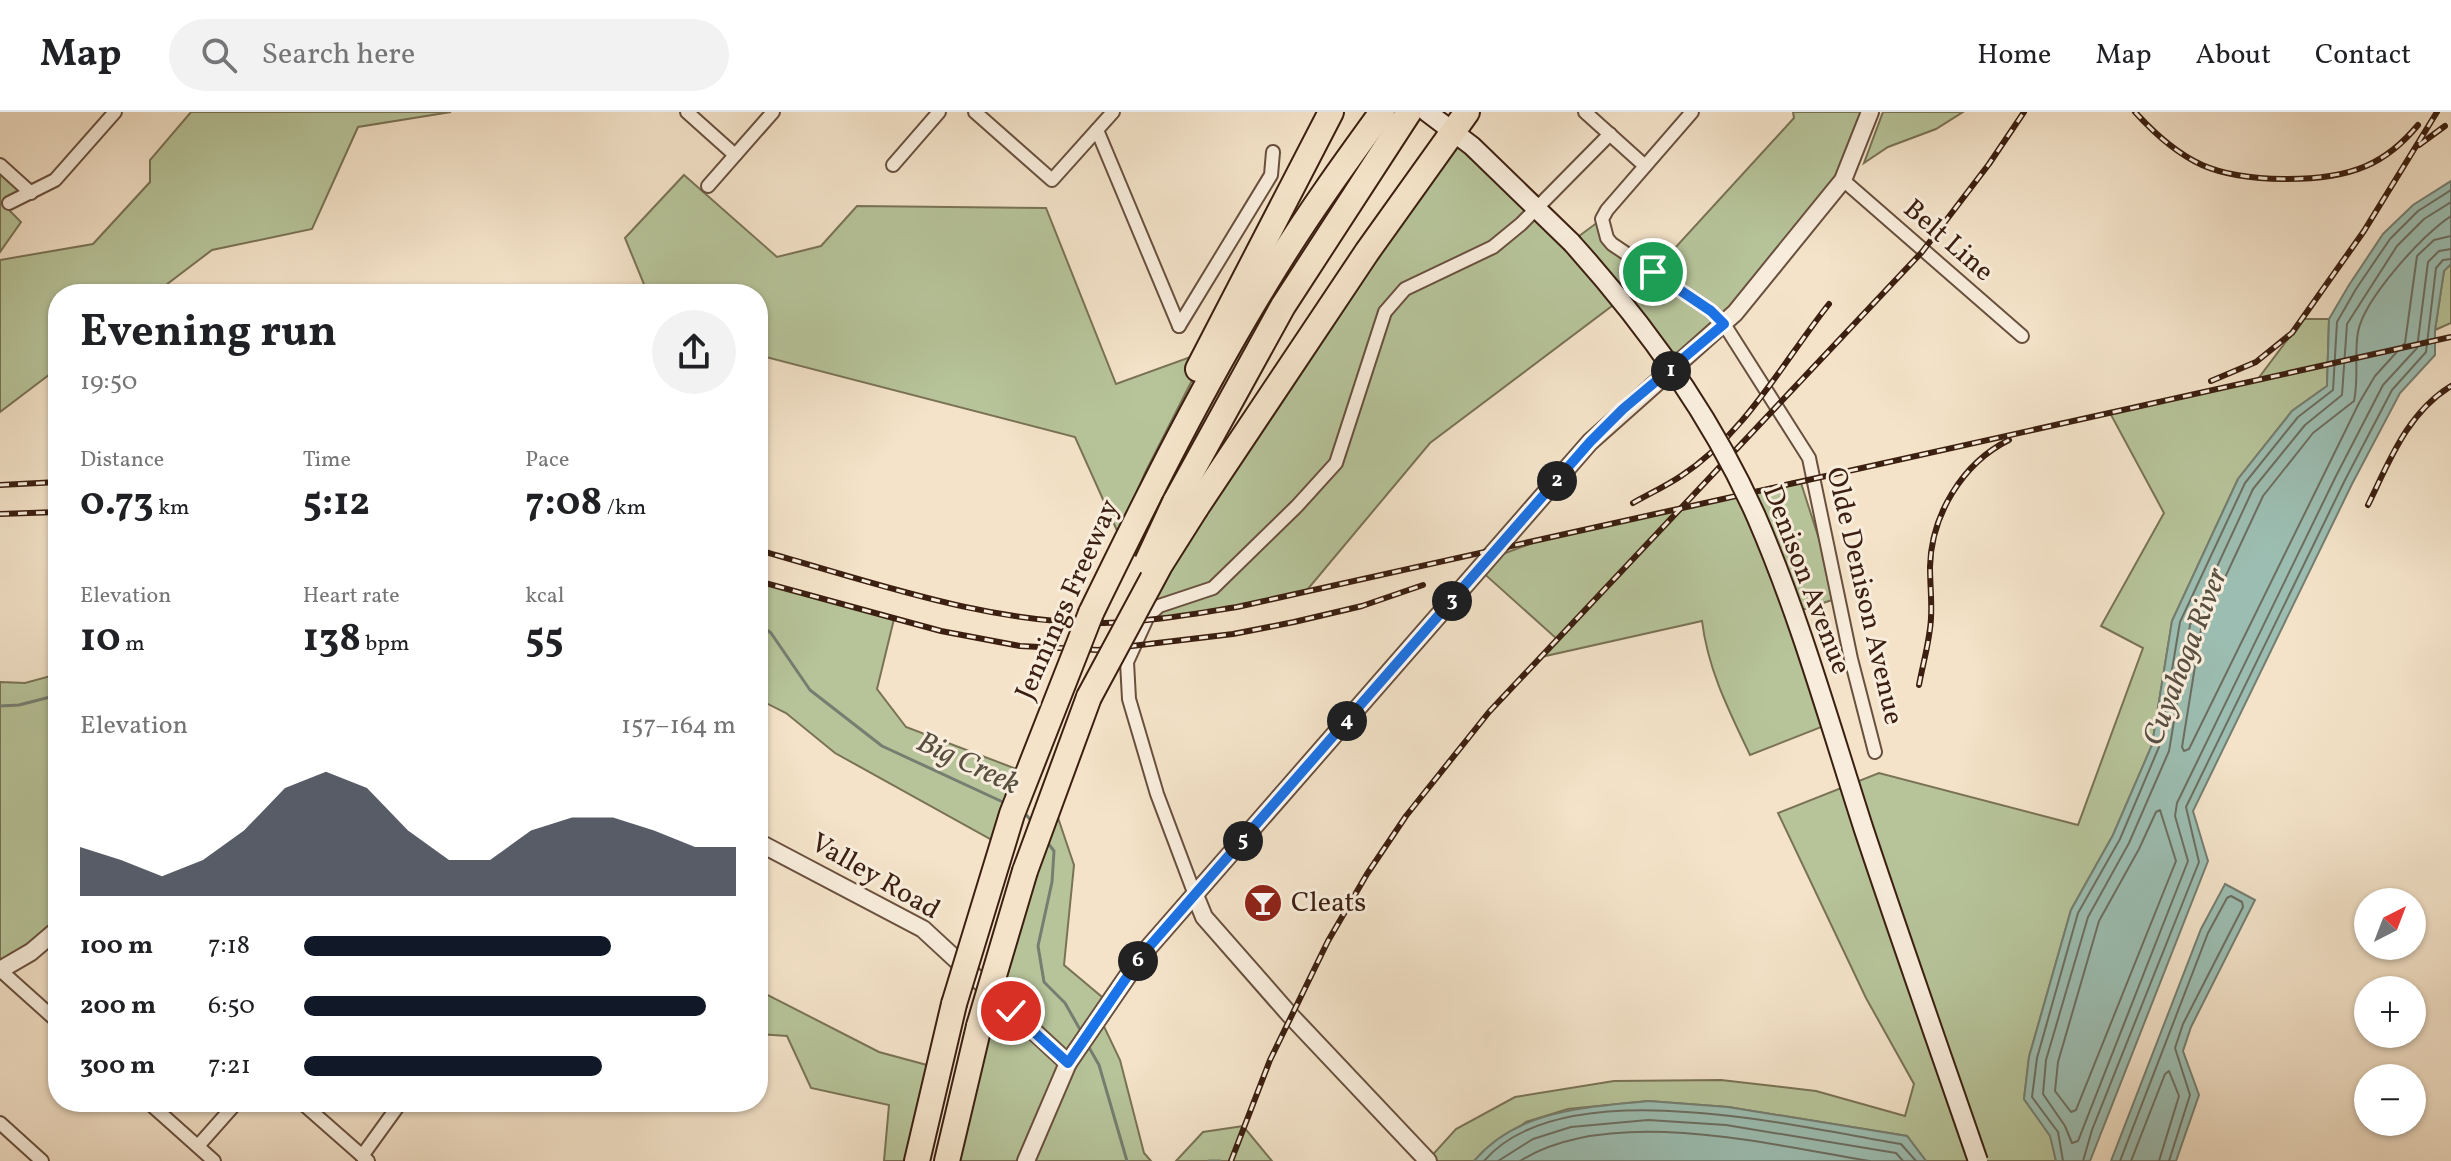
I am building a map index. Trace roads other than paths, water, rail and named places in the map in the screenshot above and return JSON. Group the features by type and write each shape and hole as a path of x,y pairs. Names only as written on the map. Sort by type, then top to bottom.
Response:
{"highway":[{"path":"1151,476 1331,112"},
{"path":"1151,476 1276,266 1382,112"},
{"path":"1186,505 1283,306 1409,112"},
{"path":"1186,505 1455,123"},
{"name":"Jennings Freeway","path":"917,1161 954,1004 1012,814 1109,559 1151,476"},
{"name":"Jennings Freeway","path":"947,1161 979,1026 1017,894 1089,697 1160,565 1186,505"}],"main road":[{"name":"Denison Avenue","path":"1427,112 1455,123 1571,242 1630,310 1698,409 1755,515 1786,590 1888,903 1978,1161"}],"street":[{"path":"9,203 55,180 115,112"},
{"path":"687,112 735,155"},
{"path":"708,186 773,112"},
{"path":"893,165 939,112"},
{"path":"975,112 1052,180 1113,112"},
{"path":"1585,112 1645,166 1692,112"},
{"path":"1026,1161 1072,1056 1142,955 1590,442 1623,409 1724,324 1843,180 1870,112"},
{"path":"1097,130 1179,326 1271,175 1273,152"},
{"path":"1428,1161 1290,1015 1204,917 1157,794 1125,678 1127,662 1148,616 1159,606 1213,588 1336,463 1385,312 1405,289 1493,247 1538,208 1610,134"},
{"path":"0,165 31,193"},
{"name":"Olde Denison Avenue","path":"1645,166 1602,219 1607,238 1711,311 1724,324 1809,458 1851,659 1875,752"},
{"name":"Belt Line","path":"1843,180 2022,336"},
{"name":"Valley Road","path":"768,847 923,929 1072,1056"},
{"path":"48,938 31,952 0,970 48,1013"},
{"path":"159,1112 214,1161"},
{"path":"198,1146 228,1112"},
{"path":"312,1112 365,1158 395,1112"},
{"path":"0,1123 42,1161"}],"water":[{"name":"Cuyahoga River","path":"2451,181 2451,264 2444,271 2435,330 2435,355 2400,393 2352,484 2193,811 2208,861 2090,1161 2056,1161 2050,1136 2024,1099 2029,1057 2071,910 2113,835 2152,745 2172,621 2238,479 2292,411 2327,386 2329,319 2349,285 2383,234 2413,205"},
{"path":"2225,884 2255,900 2191,1027 2183,1051 2199,1095 2176,1161 2111,1161 2201,929"},
{"path":"1648,1101 1728,1107 1907,1136 1926,1161 1474,1161 1492,1144 1532,1121 1577,1109"}],"waterway":[{"name":"Big Creek","path":"768,631 810,690 882,746 1005,803"},
{"name":"Big Creek","path":"0,706 48,698"},
{"name":"Big Creek","path":"1023,811 1033,823"},
{"name":"Big Creek","path":"1047,842 1054,851 1052,882 1038,946 1044,982 1065,1003 1082,1033"},
{"name":"Big Creek","path":"1087,1044 1099,1065 1127,1161"},
{"name":"Big Creek","path":"1209,1161 1220,1161"}],"railway":[{"path":"1231,1161 1270,1060 1328,941 1406,816 1489,712 1922,252 2024,112"},
{"path":"2135,112 2166,142 2192,160 2219,171 2261,178 2307,178 2349,172 2388,154 2418,125"},
{"path":"2211,381 2256,362 2292,333 2364,231 2437,112"},
{"path":"2419,145 2445,126"},
{"path":"1633,503 1681,476 1725,440 1762,396 1829,304"},
{"path":"768,553 973,609 1060,621 1104,623 1154,619 1237,607 2451,337"},
{"path":"2368,505 2411,424 2422,410 2451,386"},
{"path":"1919,685 1930,626 1930,567 1936,529 1952,493 1964,477 1977,462 2009,440"},
{"path":"0,485 48,483"},
{"path":"0,514 48,512"},
{"path":"768,584 941,631 1020,646 1098,650 1233,634 1294,622 1362,606 1423,585"}],"place":[{"name":"Cleats","path":"1263,903"}]}
